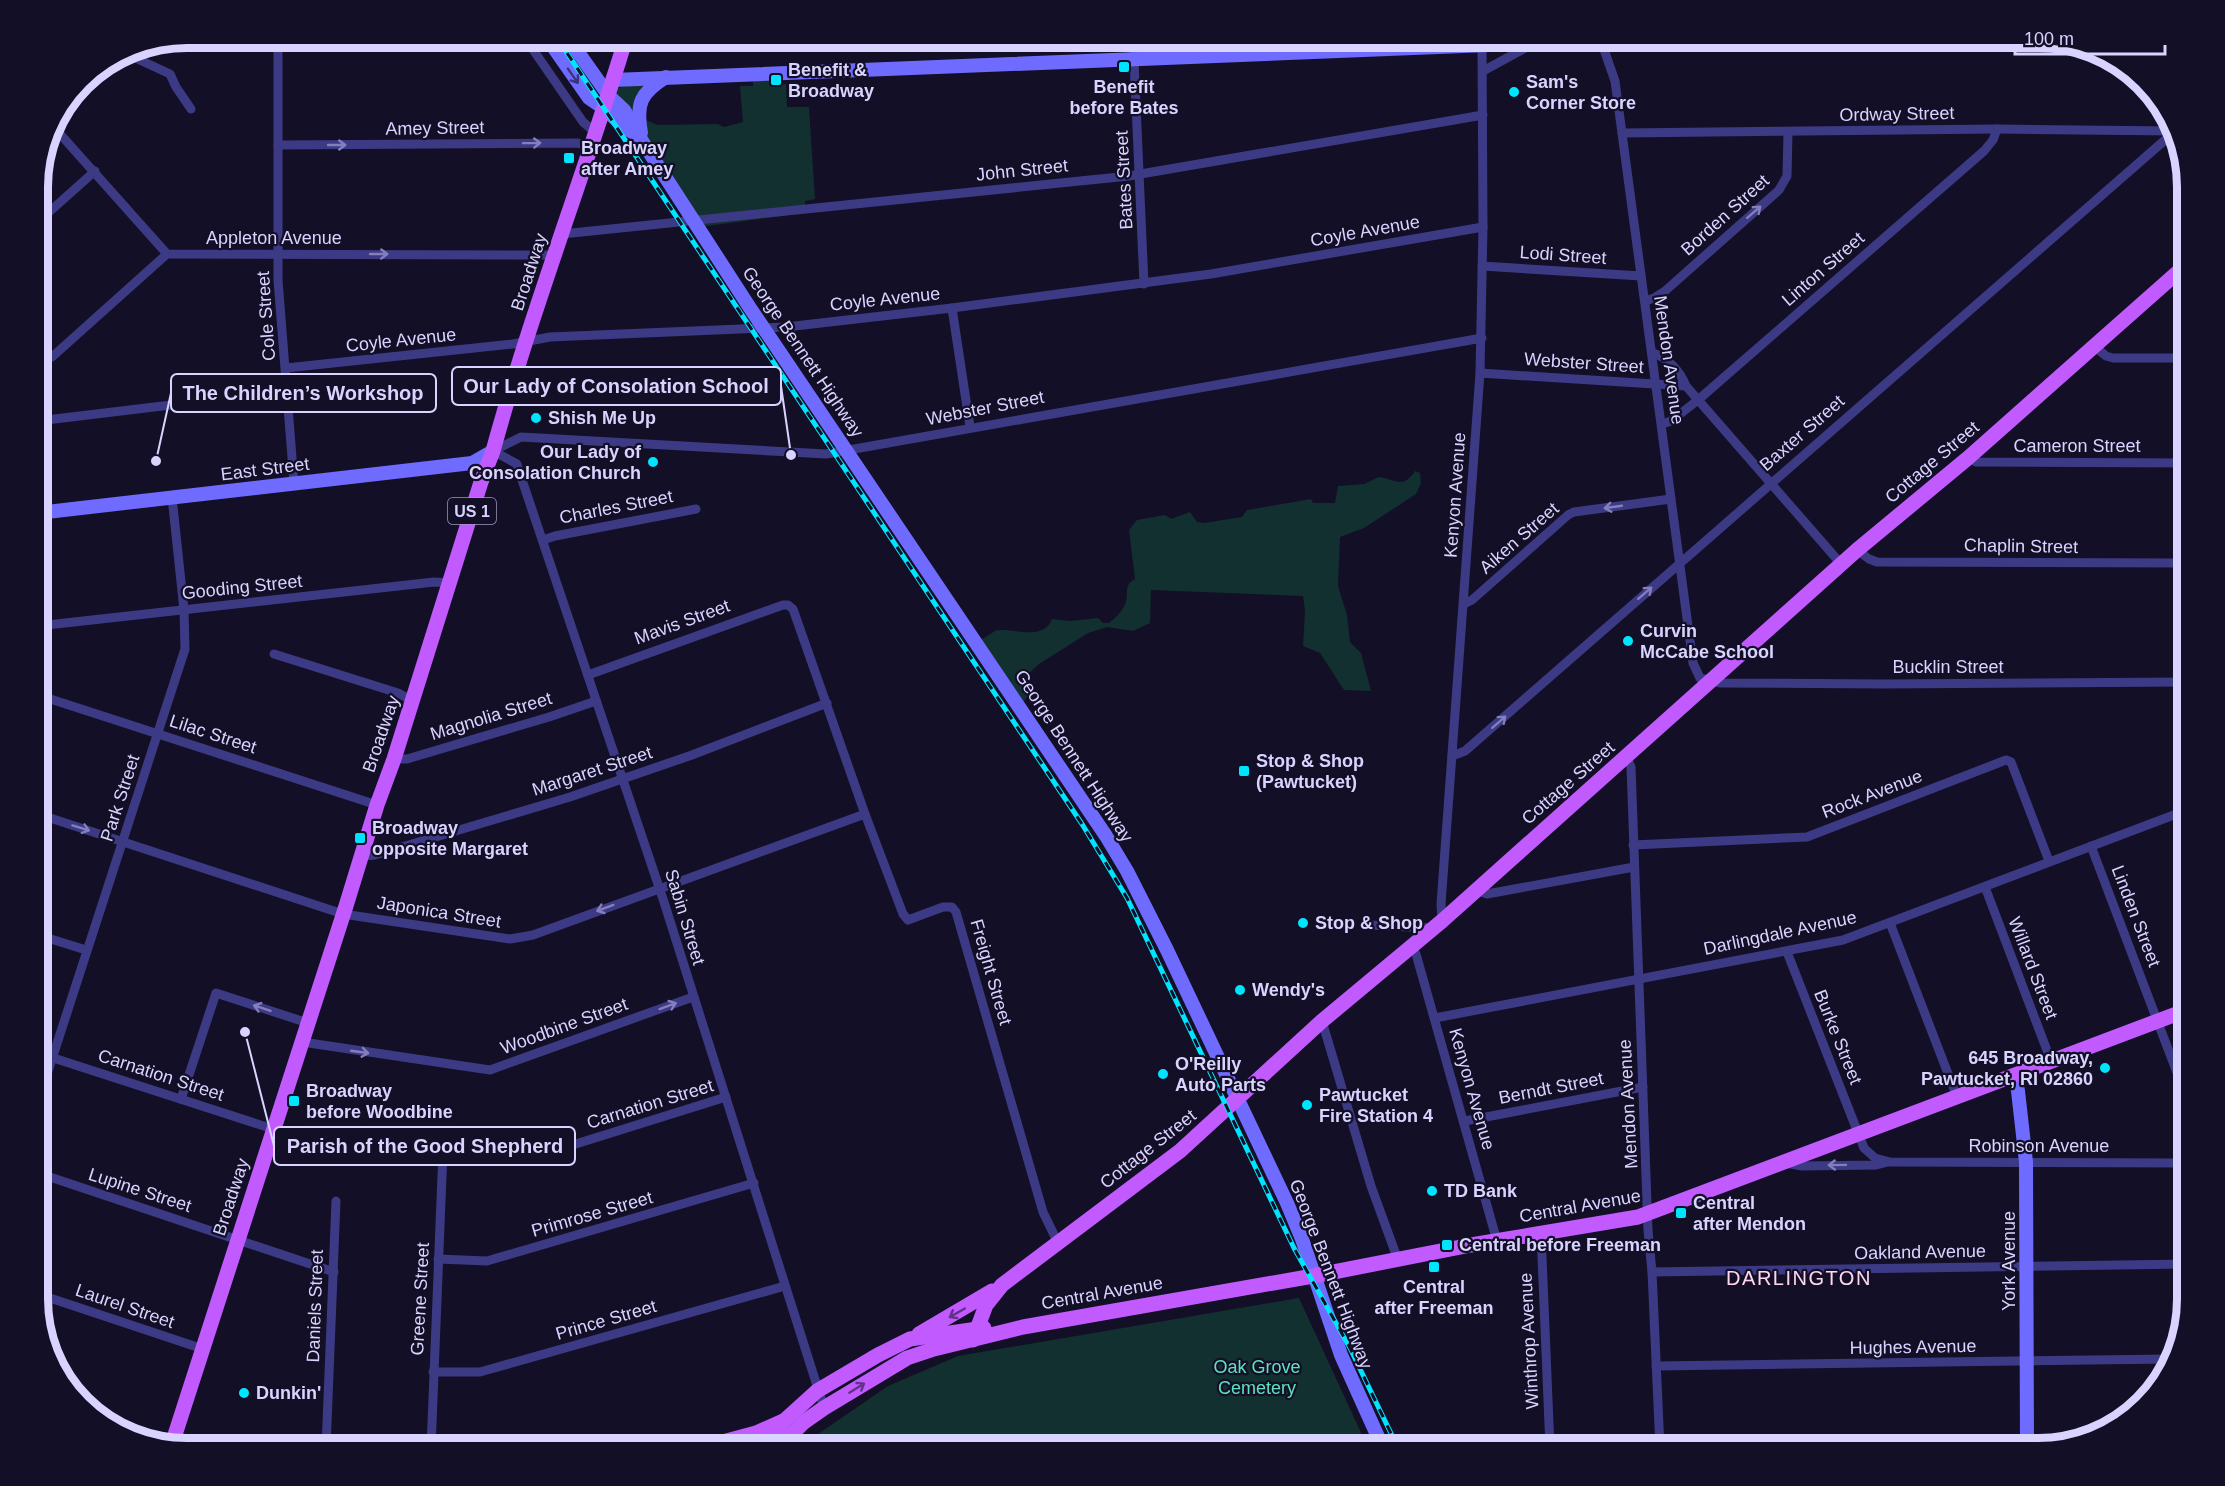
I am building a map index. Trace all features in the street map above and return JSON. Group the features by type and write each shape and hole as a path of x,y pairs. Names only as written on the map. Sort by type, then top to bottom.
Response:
{"main road":[{"name":"George Bennett Highway","path":"554,48 589,98 607,102"},
{"name":"George Bennett Highway","path":"574,48 625,128 640,138 764,329 848,450 1106,836 1127,871 1287,1203 1302,1239 1341,1355 1378,1438"},
{"name":"Broadway","path":"174,1437 344,914 377,805 394,759 480,482 493,451 623,48"},
{"path":"614,80 1383,48"},
{"path":"640,138 639,108 642,98 653,85 667,77"},
{"name":"Cottage Street","path":"975,1334 986,1305 1002,1285 1180,1151 1322,1021 1412,947 1627,758 1709,681 1857,550 1968,458 2177,273"},
{"name":"East Street","path":"48,512 472,463 493,451"},
{"name":"Central Avenue","path":"785,1420 817,1391 878,1354 910,1339 975,1334 1023,1327 1648,1214 2177,1014"},
{"name":"York Avenue","path":"2014,1075 2019,1091 2026,1162 2027,1438"},
{"path":"910,1339 1002,1285"},
{"name":"Central Avenue","path":"789,1438 804,1422 824,1408 907,1358 975,1334"},
{"path":"737,1438 756,1433 785,1420"},
{"path":"772,1438 785,1420"}],"street":[{"name":"Cole Street","path":"278,48 278,280 294,483"},
{"path":"532,48 594,139"},
{"name":"Bates Street","path":"1134,48 1144,284"},
{"name":"Kenyon Avenue","path":"1438,924 1464,604 1482,338 1482,48"},
{"path":"1483,71 1525,48"},
{"name":"Mendon Avenue","path":"1604,48 1613,71 1622,133 1693,663 1700,678 1709,681"},
{"path":"136,58 170,74 191,108"},
{"name":"John Street","path":"562,234 1140,175 1482,115"},
{"name":"Ordway Street","path":"1622,133 1997,129 2165,132"},
{"name":"Linton Street","path":"1662,424 1671,421 1698,400 1984,151 1993,140 1997,129"},
{"name":"Borden Street","path":"1644,301 1665,291 1779,190 1787,176 1788,132"},
{"path":"48,358 167,254 59,133"},
{"name":"Baxter Street","path":"1452,756 1465,751 2167,137"},
{"name":"Amey Street","path":"278,145 577,143 594,139"},
{"path":"48,213 95,171"},
{"name":"Coyle Avenue","path":"286,368 550,338 764,329 952,308 1144,284 1483,227"},
{"name":"Appleton Avenue","path":"167,254 555,255"},
{"name":"Lodi Street","path":"1482,266 1641,276"},
{"path":"952,308 970,427"},
{"name":"Webster Street","path":"493,451 521,437 826,454 1482,338"},
{"path":"2094,346 2106,356 2113,358 2177,358"},
{"name":"Webster Street","path":"1653,353 1662,356 1674,366 1686,386 1842,565"},
{"name":"Webster Street","path":"1480,373 1686,386"},
{"path":"48,420 288,391"},
{"name":"Sabin Street","path":"493,451 517,464 660,888 824,1408"},
{"name":"Cameron Street","path":"1968,458 1976,462 2177,464"},
{"name":"Park Street","path":"48,1067 186,649 172,497"},
{"name":"Aiken Street","path":"1464,604 1472,600 1568,515 1574,512 1671,499"},
{"name":"Charles Street","path":"543,540 696,508"},
{"name":"Chaplin Street","path":"1857,550 1877,562 2177,563"},
{"name":"Gooding Street","path":"48,625 434,582 450,583"},
{"name":"Mavis Street","path":"588,675 743,617 788,605"},
{"name":"Freight Street","path":"788,605 793,609 865,814 903,914 908,920 944,907 952,907 956,912 1043,1212 1058,1243"},
{"path":"274,654 398,693 412,701"},
{"name":"Bucklin Street","path":"1709,681 1882,684 2177,682"},
{"name":"Lilac Street","path":"48,698 377,805"},
{"name":"Magnolia Street","path":"394,759 403,760 596,701"},
{"name":"Margaret Street","path":"362,856 375,855 465,829 624,779 827,704"},
{"name":"Mendon Avenue","path":"1627,758 1631,767 1648,1214 1659,1438"},
{"name":"Rock Avenue","path":"1634,845 1807,837 2006,760 2011,762 2049,861"},
{"name":"Japonica Street","path":"48,817 344,914 510,939 532,935 865,814"},
{"name":"Darlingdale Avenue","path":"1435,1018 1843,940 2177,814"},
{"name":"Linden Street","path":"2091,846 2177,1072"},
{"path":"1475,890 1487,894 1634,867"},
{"name":"Willard Street","path":"1985,887 2051,1061"},
{"path":"1890,923 1957,1097"},
{"path":"1369,925 1438,924"},
{"path":"48,938 86,951"},
{"name":"Kenyon Avenue","path":"1412,947 1465,1121 1497,1241"},
{"name":"Burke Street","path":"1787,952 1859,1135"},
{"path":"181,1099 216,993 308,1023"},
{"name":"Woodbine Street","path":"302,1042 490,1070 693,997"},
{"path":"1322,1021 1371,1186 1398,1260"},
{"name":"Carnation Street","path":"48,1056 273,1129"},
{"name":"Berndt Street","path":"1465,1121 1643,1088"},
{"name":"Carnation Street","path":"443,1151 450,1149 522,1160 726,1097"},
{"name":"Robinson Avenue","path":"1859,1135 1868,1154 1890,1162"},
{"name":"Greene Street","path":"431,1438 443,1151"},
{"name":"Robinson Avenue","path":"1784,1162 1802,1166 1876,1165 1890,1162 2177,1163"},
{"name":"Lupine Street","path":"48,1176 334,1272"},
{"name":"Primrose Street","path":"438,1258 487,1261 754,1183"},
{"name":"Daniels Street","path":"326,1438 336,1202"},
{"name":"Winthrop Avenue","path":"1541,1233 1550,1438"},
{"name":"Oakland Avenue","path":"1652,1272 2177,1264"},
{"name":"Prince Street","path":"433,1372 480,1372 785,1286"},
{"name":"Laurel Street","path":"48,1297 203,1349"},
{"name":"Hughes Avenue","path":"1656,1366 2163,1359"}],"green space":[{"path":"753,77 775,77 775,84 786,84 787,107 809,107 815,199 805,201 805,213 699,227 612,89 657,80 650,91 641,118 658,125 718,124 724,127 743,122 740,86 753,86"},
{"path":"1415,471 1420,473 1421,483 1416,494 1364,528 1340,537 1338,586 1347,615 1350,642 1361,653 1371,691 1344,690 1320,653 1303,646 1305,611 1303,596 1151,590 1150,623 1133,631 1107,627 1088,633 1039,664 1023,679 1029,695 1019,707 979,641 995,631 1034,632 1042,630 1052,619 1070,621 1098,618 1103,623 1109,623 1124,607 1127,587 1135,579 1129,530 1137,520 1165,515 1171,519 1190,512 1197,522 1204,523 1242,517 1247,510 1311,499 1313,503 1335,503 1338,486 1364,484 1379,477 1402,482"},
{"name":"Oak Grove Cemetery","path":"1299,1298 1363,1438 812,1438 888,1386 958,1356"}],"railway":[{"path":"564,48 1082,824 1127,898 1294,1248 1350,1348 1393,1438"}],"place":[{"name":"Benefit before Bates","path":"1124,67"},
{"name":"Benefit & Broadway","path":"776,80"},
{"name":"Sam's Corner Store","path":"1514,92"},
{"name":"Broadway after Amey","path":"569,158"},
{"name":"Shish Me Up","path":"536,418"},
{"name":"Our Lady of Consolation School","path":"791,455"},
{"name":"The Children’s Workshop","path":"156,461"},
{"name":"Our Lady of Consolation Church","path":"653,462"},
{"name":"Curvin McCabe School","path":"1628,641"},
{"name":"Stop & Shop (Pawtucket)","path":"1244,771"},
{"name":"Broadway opposite Margaret","path":"360,838"},
{"name":"Stop & Shop","path":"1303,923"},
{"name":"Wendy's","path":"1240,990"},
{"name":"Parish of the Good Shepherd","path":"245,1032"},
{"name":"645 Broadway, Pawtucket, RI 02860","path":"2105,1068"},
{"name":"O'Reilly Auto Parts","path":"1163,1074"},
{"name":"Broadway before Woodbine","path":"294,1101"},
{"name":"Pawtucket Fire Station 4","path":"1307,1105"},
{"name":"TD Bank","path":"1432,1191"},
{"name":"Central after Mendon","path":"1681,1213"},
{"name":"Central before Freeman","path":"1447,1245"},
{"name":"Central after Freeman","path":"1434,1267"},
{"name":"Dunkin'","path":"244,1393"}],"district":[{"name":"DARLINGTON","path":"1799,1278"}]}
